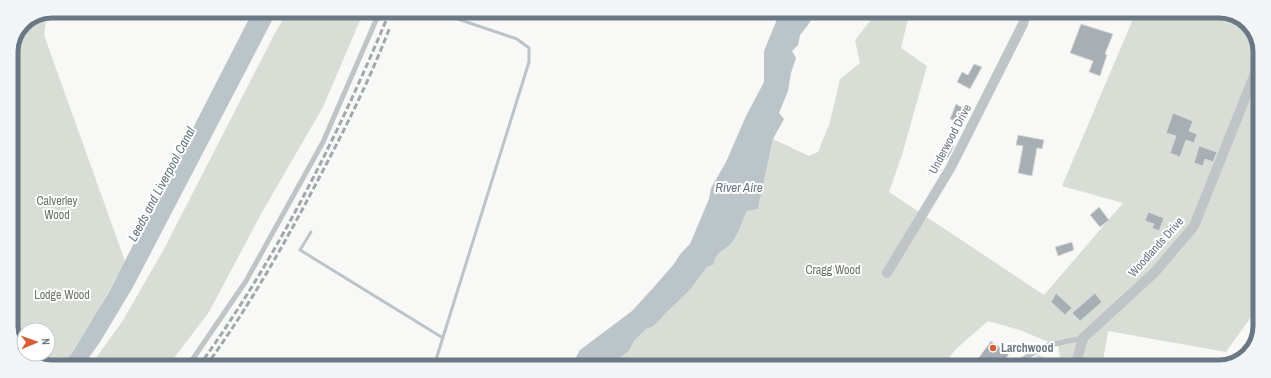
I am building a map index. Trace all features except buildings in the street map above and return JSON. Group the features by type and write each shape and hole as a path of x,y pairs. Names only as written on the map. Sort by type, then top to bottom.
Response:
{"street":[{"name":"Underwood Drive","path":"887,273 951,167 1023,24 1024,18"},
{"name":"Woodlands Drive","path":"1083,338 1155,272 1194,226 1253,78"},
{"path":"1077,360 1083,338"}],"lane":[{"path":"192,360 246,281 323,142 377,18"},
{"path":"1022,360 1045,346 1083,338"}],"green space":[{"path":"284,18 361,18 323,107 261,214 209,312 173,360 94,360 122,322 164,249"},
{"name":"Cragg Wood","path":"872,18 908,18 901,48 927,66 902,155 889,192 1044,295 1123,203 1062,186 1133,18 1228,19 1241,26 1246,31 1253,50 1253,314 1226,352 1108,331 1103,360 1060,360 1058,346 1020,330 988,321 957,348 947,360 618,359 629,351 634,341 646,329 654,326 689,291 707,267 713,265 719,253 733,241 747,211 758,209 773,139 809,156 818,152 830,122 840,79 860,63 855,40"},
{"name":"Calverley Wood","path":"46,19 44,35 125,261 95,315 66,360 56,360 56,322 18,322 18,52 21,39 28,28 39,21"},
{"path":"1038,355 1052,360 1031,360"}],"water":[{"path":"249,18 273,18 133,287 100,342 87,360 66,360 109,292"},
{"name":"River Aire","path":"778,18 812,18 800,35 798,45 792,51 796,58 791,73 788,91 779,113 784,119 773,139 758,209 747,211 737,234 730,245 719,253 713,265 707,267 689,291 654,326 646,329 634,341 629,351 617,360 574,360 580,350 632,311 690,244 709,199 711,188 726,162 746,116 764,82 764,51"}],"waterway":[{"path":"436,360 529,62 529,48 517,39 455,18"},
{"path":"311,232 300,250 443,338"}],"railway":[{"path":"203,360 228,325 255,282 305,194 350,103 387,18"},
{"path":"210,360 252,298 329,160 357,104 390,27"}],"place":[{"name":"Larchwood","path":"993,348"}],"water label":[{"name":"Leeds and Liverpool Canal","path":"161,184"}],"park label":[{"name":"Lodge Wood","path":"62,295"}]}
